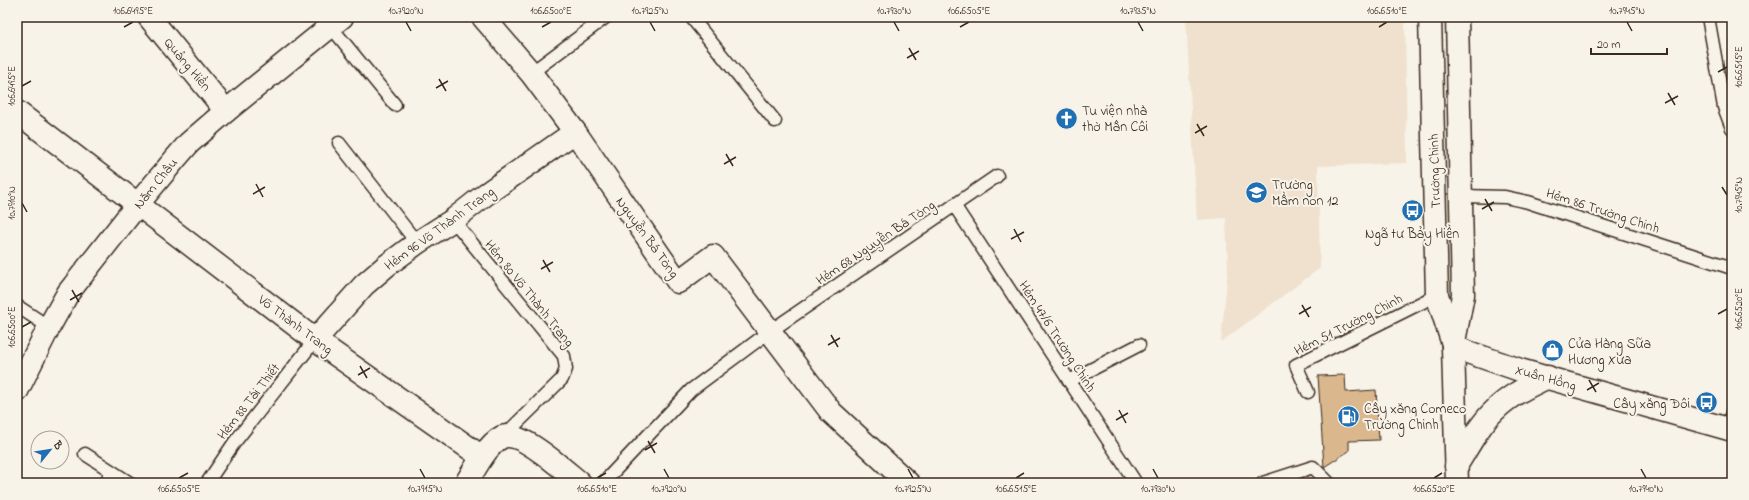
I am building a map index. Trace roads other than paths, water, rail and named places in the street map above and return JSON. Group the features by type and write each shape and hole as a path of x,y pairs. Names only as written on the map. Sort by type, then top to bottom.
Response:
{"street":[{"name":"Quảng Hiền","path":"148,17 226,111"},
{"name":"Nguyễn Bá Tòng","path":"483,17 530,73 575,132 678,282 713,256 831,412 908,483"},
{"name":"Trường Chinh","path":"1430,17 1437,295 1454,347"},
{"name":"Trường Chinh","path":"1456,474 1454,347 1463,295 1457,17"},
{"name":"Năm Châu","path":"19,383 68,293 137,205 189,143 332,20"},
{"name":"Võ Thành Trang","path":"17,112 315,340 482,457"},
{"name":"Hẻm 96 Võ Thành Trang","path":"315,340 364,285 386,266 417,243 453,220 486,194 575,132"},
{"name":"Xuân Hồng","path":"1454,347 1548,377 1731,424"},
{"path":"1456,474 1478,431 1495,410 1525,388 1548,377"},
{"path":"466,483 482,457 491,446 502,437 516,437 528,442 580,483"}],"lane":[{"path":"530,73 606,17"},
{"path":"691,17 775,121"},
{"path":"1708,17 1724,107 1732,128"},
{"path":"332,20 394,105"},
{"path":"339,143 417,243"},
{"name":"Hẻm 68 Nguyễn Bá Tòng","path":"603,483 691,390 769,332 997,176"},
{"name":"Hẻm 86 Trường Chinh","path":"1461,196 1505,197 1528,202 1732,268"},
{"name":"Hẻm 47/6 Trường Chinh","path":"954,205 1136,483"},
{"name":"Hẻm 80 Võ Thành Trang","path":"453,220 564,356 566,369 562,379 502,437"},
{"name":"Hẻm 51 Trường Chinh","path":"1308,392 1296,366 1437,295"},
{"path":"17,306 49,327"},
{"name":"Hẻm 88 Tái Thiết","path":"207,483 234,443 315,340"},
{"path":"1070,381 1140,345"},
{"path":"85,454 130,483"},
{"path":"1263,483 1313,467 1329,483"},
{"path":"105,483 112,472"}],"place":[{"name":"Tu viện nhà thờ Mân Côi","path":"1067,118"},
{"name":"Trường Mầm non 12","path":"1257,192"},
{"name":"Ngã tư Bảy Hiền","path":"1412,211"},
{"name":"Cửa Hàng Sữa Hương Xưa","path":"1553,351"},
{"name":"Cây xăng Đôi","path":"1706,403"},
{"name":"Cây xăng Comeco Trường Chinh","path":"1349,416"}]}
